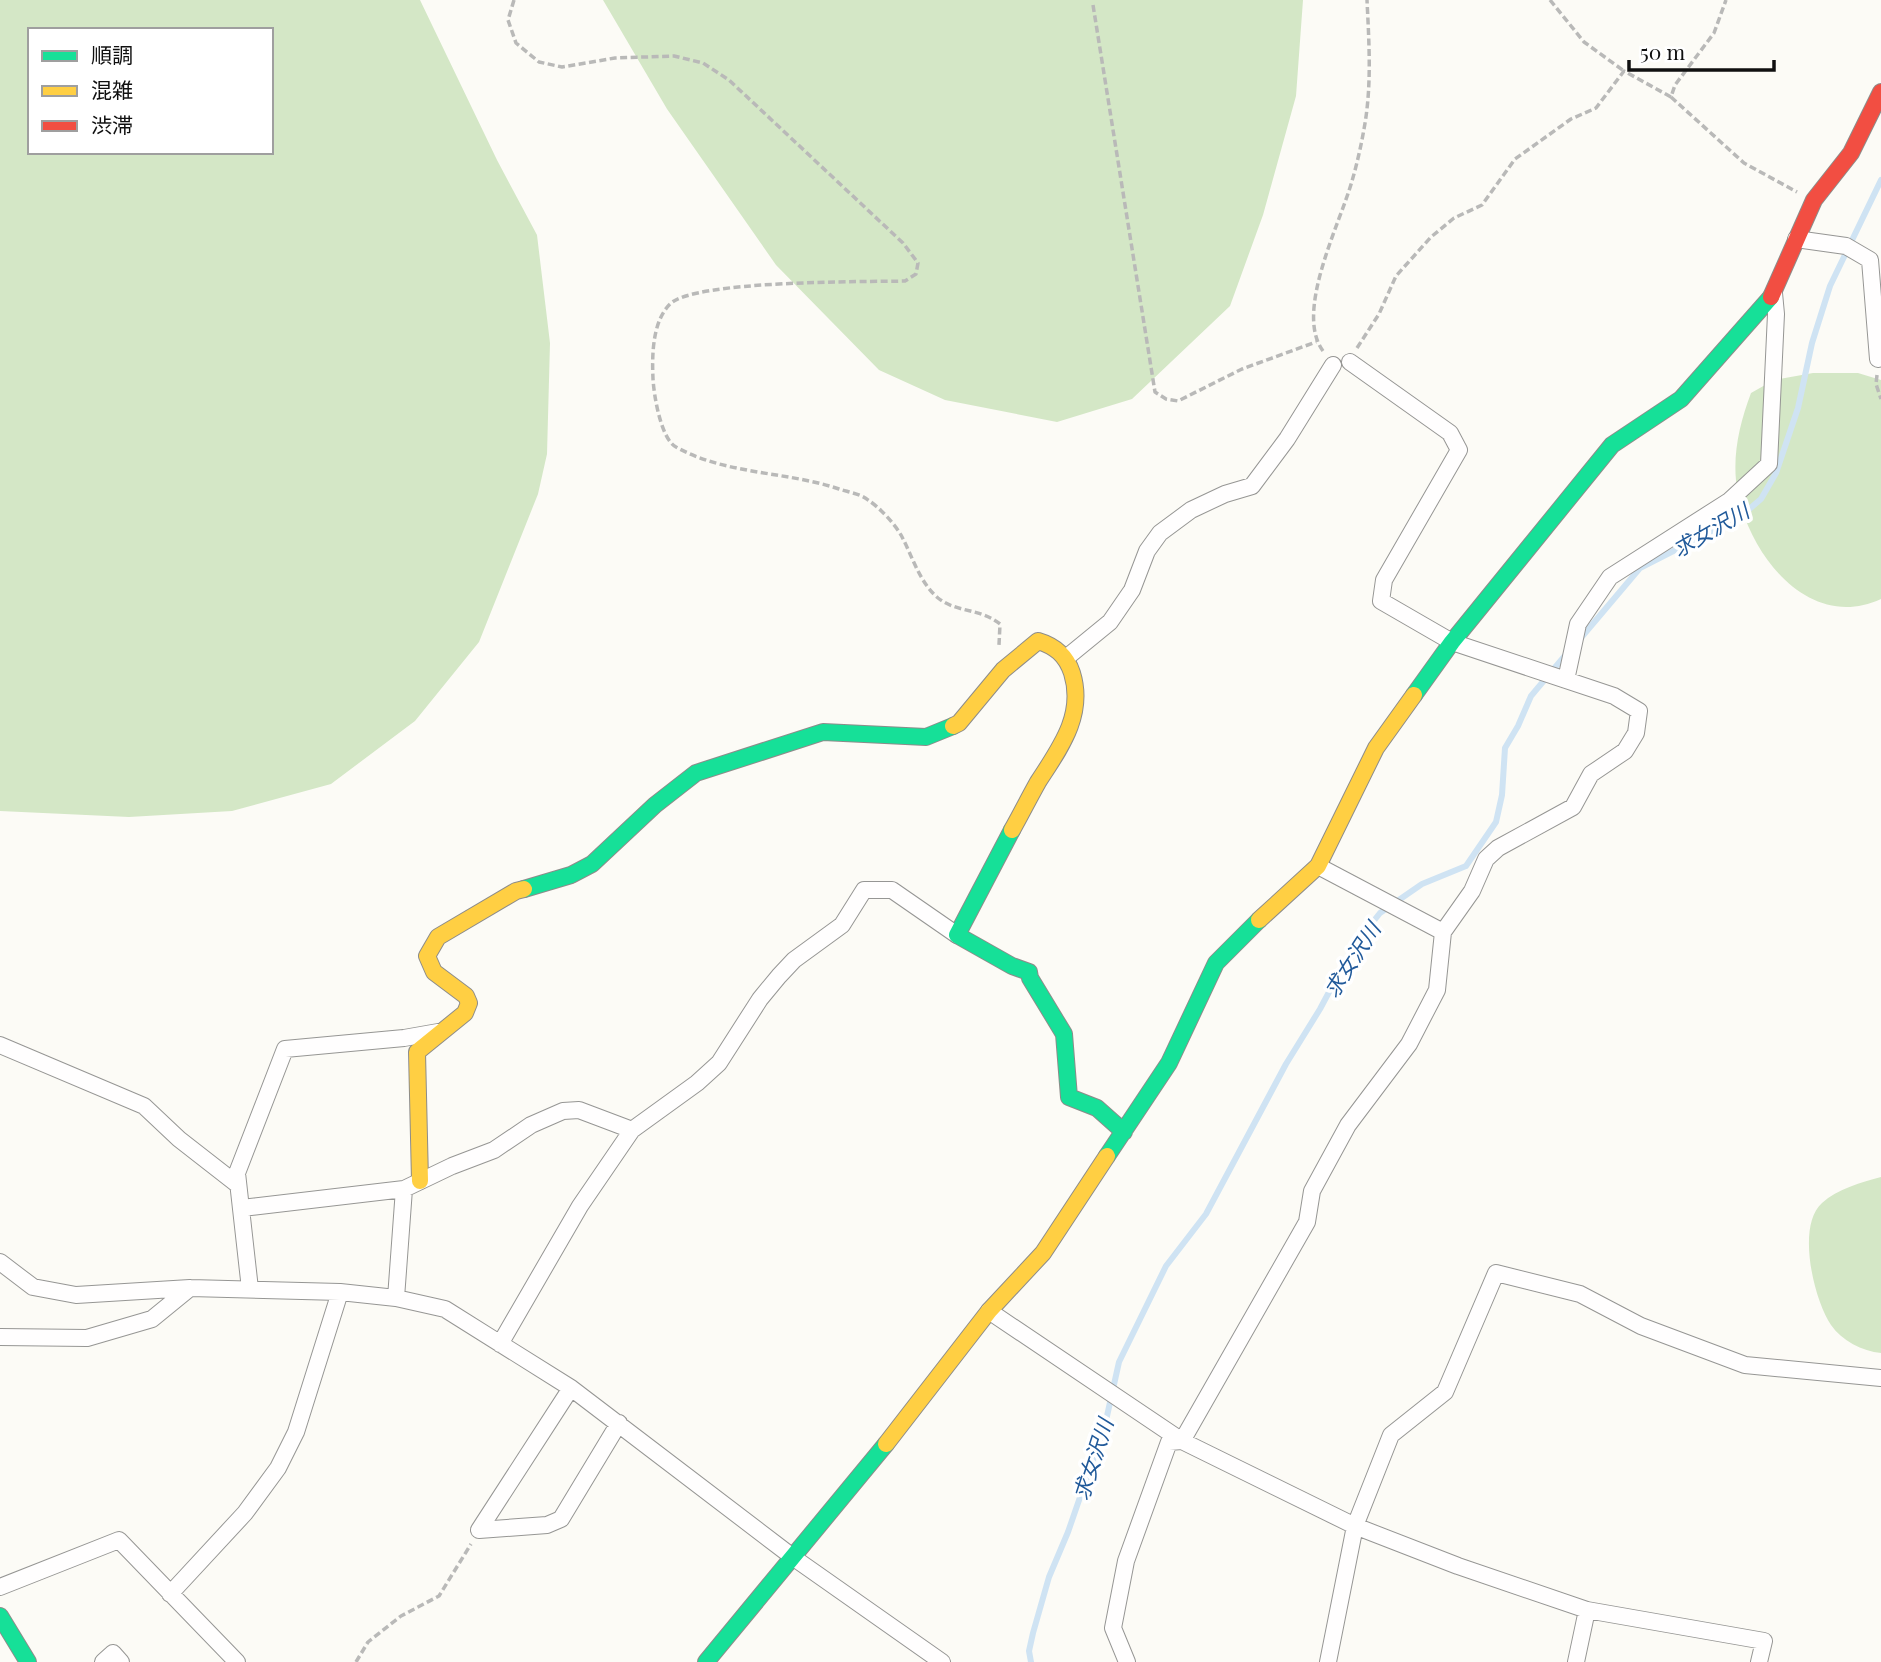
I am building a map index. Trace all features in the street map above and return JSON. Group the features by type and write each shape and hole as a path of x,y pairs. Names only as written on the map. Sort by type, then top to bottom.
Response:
{"street":[{"path":"706,1662 861,1476 989,1311 1043,1253 1169,1063 1216,963 1277,901 1318,866 1376,748 1452,642 1612,445 1681,399 1774,293 1814,200 1851,153 1881,92"},
{"path":"1796,239 1846,246 1870,260 1878,359"},
{"path":"1566,680 1578,624 1610,577 1729,501 1769,464 1776,314 1774,293"},
{"path":"1182,1441 1307,1222 1312,1191 1348,1125 1409,1045 1437,990 1443,932 1472,891 1486,859 1498,848 1573,807 1591,774 1625,751 1636,733 1639,711 1614,696 1452,642 1381,601 1384,580 1459,450 1450,433 1350,362"},
{"path":"1066,658 1110,622 1132,590 1147,551 1160,533 1191,510 1225,494 1252,486 1287,439 1333,365"},
{"path":"420,1181 417,1052 465,1013 469,1003 466,996 434,972 427,956 438,937 516,891 570,875 592,864 655,805 696,773 823,732 926,737 959,723 1003,670 1038,641 1051,643 1066,658 1076,688 1073,719 1058,755 1036,786 957,935"},
{"path":"1318,866 1443,932"},
{"path":"500,1344 580,1206 632,1130 697,1083 719,1063 760,999 779,976 794,960 842,925 864,890 892,890 957,935 1012,966 1029,972 1064,1034 1069,1097 1097,1108 1124,1132"},
{"path":"250,1289 237,1173 285,1049 440,1032"},
{"path":"0,1045 144,1106 180,1139 238,1185"},
{"path":"242,1208 404,1189 494,1150 531,1125 564,1111 579,1110 632,1130"},
{"path":"396,1298 404,1189"},
{"path":"0,1262 33,1287 76,1294 190,1288 340,1292 396,1298 444,1309 571,1388 794,1558 942,1662"},
{"path":"1328,1662 1355,1527 1391,1434 1445,1392 1496,1273 1580,1294 1641,1326 1745,1366 1881,1378"},
{"path":"0,1337 87,1338 152,1319 190,1288"},
{"path":"170,1594 246,1513 278,1468 296,1432 340,1292"},
{"path":"989,1311 1182,1441 1355,1527 1587,1610 1764,1641 1759,1662"},
{"path":"480,1530 571,1388"},
{"path":"480,1530 547,1525 561,1519 619,1423"},
{"path":"1128,1662 1113,1628 1126,1561 1169,1442 1182,1441"},
{"path":"0,1587 119,1540 237,1662"},
{"path":"1576,1662 1587,1610"},
{"path":"0,1616 28,1662"},
{"path":"103,1662 113,1653 121,1662"}],"path":[{"path":"514,0 508,20 516,43 539,62 562,67 615,58 674,56 703,63 729,80 897,237 918,264 916,274 905,281 762,284 690,295 670,303 658,324 652,355 653,394 658,415 672,445 707,463 814,481 867,499 899,531 923,581 937,598 952,607 989,615 1000,624 1001,641 997,649"},
{"path":"1093,5 1155,392 1166,399 1178,401 1242,369 1316,342 1313,308 1320,276 1352,181 1365,127 1370,68 1367,0"},
{"path":"1549,0 1584,42 1624,71 1671,97 1744,163 1814,200"},
{"path":"1671,97 1675,85 1714,33 1726,0"},
{"path":"1350,362 1379,314 1396,276 1431,237 1454,218 1482,205 1515,159 1571,119 1596,108 1624,71"},
{"path":"1878,359 1876,384 1881,399"},
{"path":"356,1662 368,1642 401,1616 439,1596 480,1530"}],"green space":[{"path":"0,0 420,0 497,160 537,235 550,343 547,454 538,494 479,642 415,721 331,784 232,811 129,817 0,811"},
{"path":"603,0 1303,0 1296,96 1263,215 1230,306 1132,399 1057,422 945,400 879,370 776,265 667,109"},
{"path":"1813,373 1858,373 1881,380 1881,599 1855,607 1831,605 1808,597 1788,582 1770,564 1756,542 1738,494 1735,468 1737,442 1751,393 1774,380"},
{"path":"1881,1177 1881,1353 1853,1344 1831,1325 1814,1281 1809,1245 1814,1214 1822,1203 1842,1190"}],"waterway":[{"name":"求女沢川","path":"1580,639 1640,568 1740,517 1761,499 1776,473 1798,408 1812,343 1830,286 1881,180"},
{"name":"求女沢川","path":"1031,1662 1029,1651 1049,1577 1068,1532 1105,1425 1119,1362 1166,1266 1206,1214 1286,1064 1320,1009 1353,947 1380,913 1422,884 1466,866 1496,822 1502,795 1505,748 1531,696 1568,652"}],"traffic: fast":[{"path":"1414,695 1452,642 1612,445 1681,399 1771,297"},
{"path":"524,889 571,875 592,864 655,805 696,773 823,732 926,737 953,726"},
{"path":"1012,830 957,935 1012,966 1029,972 1064,1034 1069,1097 1097,1108 1124,1132"},
{"path":"1107,1156 1169,1063 1216,963 1259,920"},
{"path":"706,1662 886,1444"},
{"path":"0,1616 28,1662"}],"traffic: slow":[{"path":"953,726 959,723 1003,670 1038,641 1055,649 1067,661 1075,688 1073,717 1062,744 1012,830"},
{"path":"1259,920 1318,866 1376,748 1414,695"},
{"path":"420,1181 417,1052 465,1013 469,1003 466,996 434,972 427,956 438,937 516,891 524,889"},
{"path":"886,1444 989,1311 1043,1253 1107,1156"}],"traffic: jam":[{"path":"1771,297 1814,200 1851,153 1881,92"}]}
